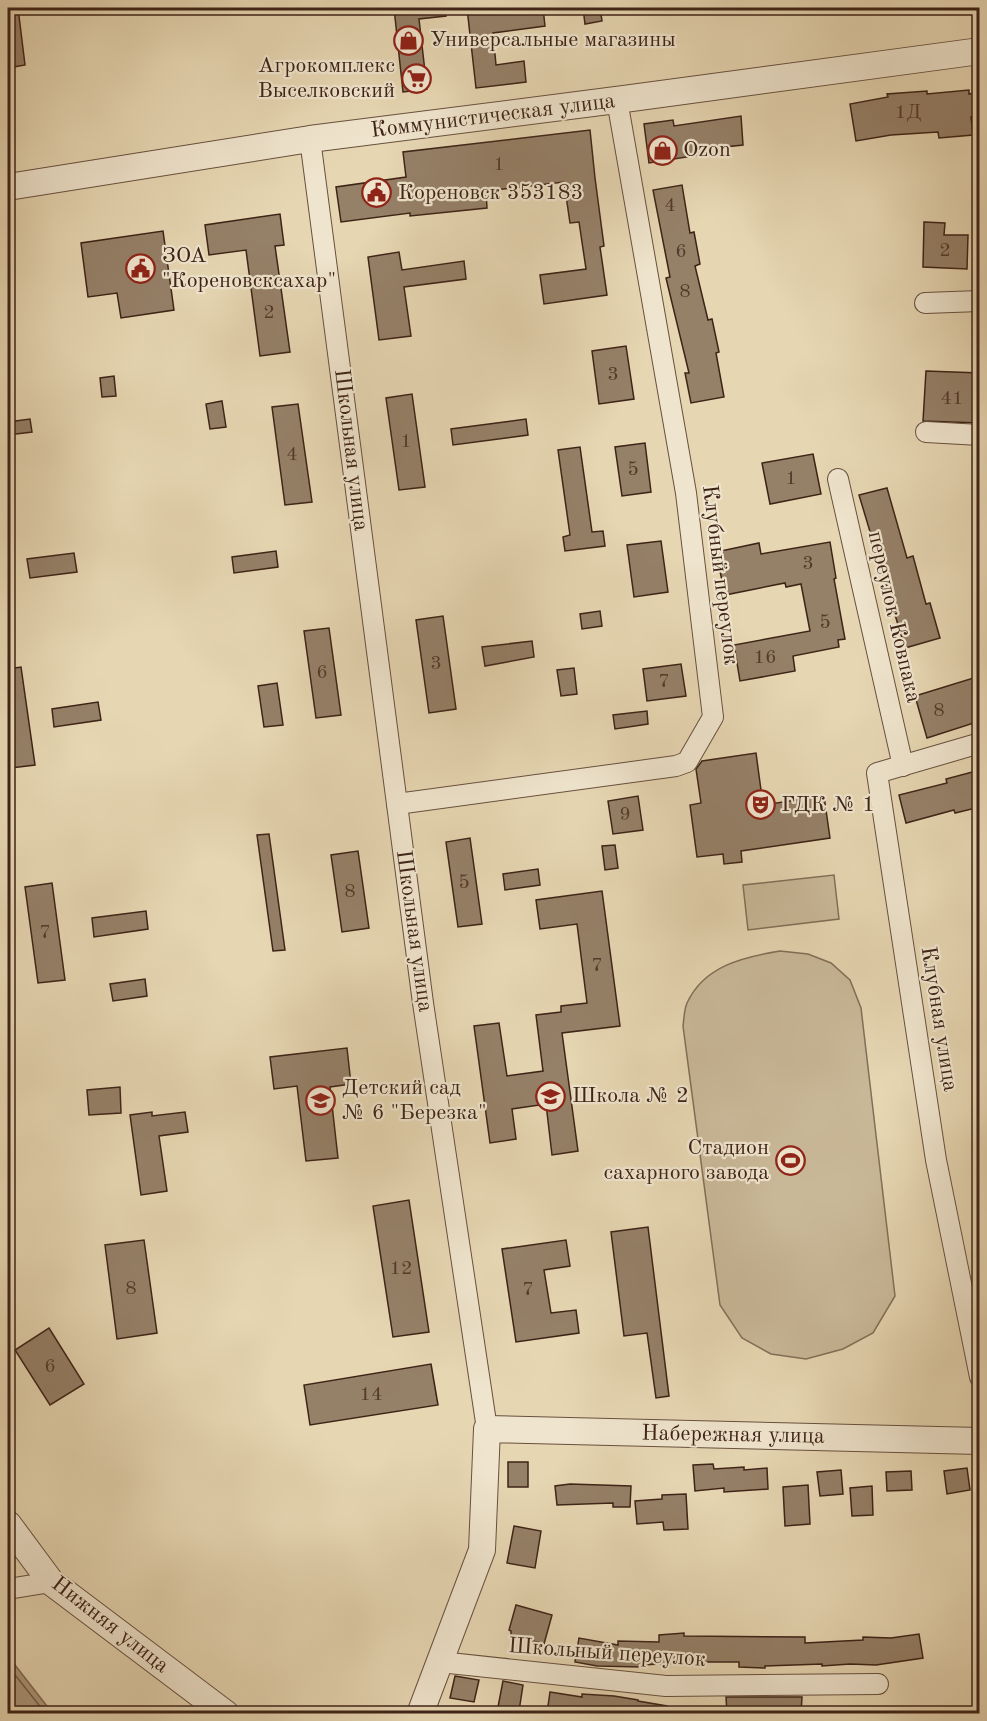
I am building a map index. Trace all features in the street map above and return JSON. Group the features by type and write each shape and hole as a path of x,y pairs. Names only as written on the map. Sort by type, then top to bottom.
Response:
{"street":[{"name":"Коммунистическая улица","path":"8,187 310,139 980,51"},
{"name":"Клубный переулок","path":"397,804 676,766 687,762 713,717 686,493 617,100"},
{"name":"Школьная улица","path":"310,139 423,1002 487,1429 482,1550 420,1713"},
{"path":"925,303 980,302"},
{"path":"926,432 980,435"},
{"name":"переулок Ковпака","path":"838,479 903,766"},
{"name":"Клубная улица","path":"980,743 877,773 936,1160 980,1377"},
{"name":"Набережная улица","path":"487,1429 980,1441"},
{"name":"Нижняя улица","path":"8,1524 51,1582 226,1713"},
{"path":"8,1589 51,1582"},
{"name":"Школьный переулок","path":"440,1662 666,1686 878,1684"}],"shaded area":[{"path":"834,875 839,919 748,930 743,885"},
{"name":"Стадион сахарного завода","path":"780,951 808,954 831,963 850,980 861,1008 895,1296 873,1333 843,1349 806,1359 771,1354 742,1338 720,1305 683,1026 687,1003 694,990 714,972 739,960"}],"water":[{"path":"8,1656 50,1710 74,1713 8,1713"}],"building":[{"path":"8,8 18,8 25,65 8,68"},
{"path":"394,8 445,8 446,16 419,19 427,89 403,92"},
{"path":"467,8 543,8 545,26 493,33 496,65 524,61 526,82 476,88"},
{"path":"583,8 600,8 602,21 585,24"},
{"path":"969,90 969,94 980,92 980,116 971,117 973,135 939,138 938,132 891,135 856,141 850,104 888,97 887,94 927,91 927,94"},
{"path":"741,116 743,145 705,149 706,154 649,163 644,124 673,120 674,126"},
{"path":"590,130 604,246 600,247 607,295 544,304 540,275 586,269 579,222 570,223 564,182 486,191 487,208 410,216 410,213 341,222 336,187 406,177 403,152"},
{"path":"682,185 690,233 694,232 700,264 695,266 708,320 712,319 719,352 716,353 724,397 691,403 685,373 689,373 666,278 670,277 653,190"},
{"path":"280,214 284,245 275,246 290,352 260,356 246,250 209,255 205,225"},
{"path":"924,222 945,223 944,235 968,235 967,269 923,267"},
{"path":"163,231 174,310 121,318 117,293 88,297 81,243"},
{"path":"399,252 402,270 464,261 466,279 404,287 411,336 379,340 368,257"},
{"path":"626,346 634,399 599,404 592,351"},
{"path":"926,371 980,373 980,423 923,421"},
{"path":"114,376 116,396 102,397 100,378"},
{"path":"412,394 425,487 399,490 386,398"},
{"path":"222,401 226,427 210,429 206,404"},
{"path":"298,404 312,502 285,505 272,407"},
{"path":"30,419 32,432 8,435 8,422"},
{"path":"526,419 528,435 453,445 451,429"},
{"path":"645,443 651,492 622,496 615,447"},
{"path":"580,447 592,532 603,531 605,546 565,551 563,537 570,535 558,450"},
{"path":"813,454 821,494 770,504 762,463"},
{"path":"887,488 907,558 913,556 926,604 930,603 940,638 905,648 859,495"},
{"path":"661,541 668,592 634,597 627,545"},
{"path":"830,542 845,639 838,640 839,647 793,656 795,671 740,681 734,645 810,631 801,584 786,587 785,583 725,595 716,552 759,543 761,554"},
{"path":"276,551 278,567 234,573 232,557"},
{"path":"74,553 77,572 30,578 27,559"},
{"path":"600,611 602,626 582,629 580,614"},
{"path":"443,616 456,709 429,713 416,620"},
{"path":"329,628 341,715 316,718 304,631"},
{"path":"532,641 534,657 485,666 482,647"},
{"path":"681,664 686,696 647,701 643,669"},
{"path":"21,667 35,765 11,768 8,745 8,669"},
{"path":"574,668 577,694 561,696 557,670"},
{"path":"980,676 980,721 927,738 915,696"},
{"path":"277,683 283,725 264,727 258,686"},
{"path":"98,702 101,720 54,727 52,709"},
{"path":"647,711 648,724 615,729 613,715"},
{"path":"756,753 763,805 824,796 830,838 741,851 742,862 724,864 723,854 697,857 690,805 701,803 696,769 702,761"},
{"path":"980,770 980,807 955,813 954,810 906,823 899,795 947,783 946,779"},
{"path":"638,796 643,830 613,834 608,801"},
{"path":"269,834 285,950 273,951 257,835"},
{"path":"470,838 482,924 458,927 446,842"},
{"path":"615,845 618,868 605,870 602,846"},
{"path":"358,851 369,928 342,932 331,855"},
{"path":"538,869 540,885 505,890 503,874"},
{"path":"52,883 65,980 38,983 25,887"},
{"path":"602,891 620,1026 562,1033 578,1151 552,1155 546,1104 512,1109 516,1139 490,1143 474,1026 499,1023 507,1076 543,1071 536,1015 561,1012 561,1006 587,1003 577,924 540,929 536,900"},
{"path":"146,911 148,929 94,937 92,918"},
{"path":"145,979 147,996 113,1001 110,984"},
{"path":"347,1048 351,1084 330,1087 338,1158 306,1161 297,1086 274,1089 270,1057"},
{"path":"120,1087 121,1113 89,1115 87,1090"},
{"path":"152,1112 152,1116 185,1112 188,1132 159,1136 167,1191 141,1195 130,1115"},
{"path":"409,1200 429,1332 393,1337 373,1206"},
{"path":"648,1227 669,1396 656,1398 647,1333 624,1336 611,1232"},
{"path":"144,1240 157,1333 117,1339 105,1245"},
{"path":"566,1240 570,1266 544,1270 551,1313 576,1310 579,1333 516,1342 502,1249"},
{"path":"49,1328 84,1384 50,1405 15,1350"},
{"path":"431,1364 438,1405 310,1425 304,1385"},
{"path":"508,1462 528,1462 528,1487 508,1487"},
{"path":"713,1464 714,1469 767,1468 768,1489 724,1492 724,1488 695,1491 693,1465"},
{"path":"967,1468 970,1490 947,1494 944,1471"},
{"path":"841,1470 843,1494 820,1496 817,1472"},
{"path":"911,1471 912,1490 887,1491 886,1472"},
{"path":"570,1484 631,1486 630,1507 613,1507 613,1503 557,1505 555,1486"},
{"path":"808,1485 810,1524 785,1526 783,1487"},
{"path":"872,1486 873,1515 852,1516 850,1488"},
{"path":"686,1494 688,1529 664,1530 663,1522 637,1524 635,1501 662,1499 662,1495"},
{"path":"514,1526 541,1531 535,1568 507,1563"},
{"path":"516,1605 552,1615 544,1644 511,1635 509,1630"},
{"path":"684,1633 684,1636 805,1637 805,1643 919,1634 923,1658 876,1665 822,1666 822,1664 765,1666 765,1668 739,1667 739,1662 698,1662 641,1665 641,1667 597,1666 575,1662 579,1638 618,1645 618,1641 659,1642 659,1635"},
{"path":"455,1676 479,1680 474,1702 450,1698"},
{"path":"503,1681 523,1685 519,1711 498,1707"},
{"path":"550,1692 582,1697 582,1694 638,1700 667,1706 667,1713 547,1713"},
{"path":"726,1697 802,1697 801,1713 727,1713"}],"place":[{"name":"Универсальные магазины","path":"409,40"},
{"name":"Агрокомплекс Выселковский","path":"416,79"},
{"name":"Ozon","path":"662,150"},
{"name":"Кореновск 353183","path":"377,193"},
{"name":"ЗОА \"Кореновсксахар\"","path":"141,269"},
{"name":"ГДК № 1","path":"760,805"},
{"name":"Школа № 2","path":"551,1096"},
{"name":"Детский сад № 6 \"Березка\"","path":"321,1101"},
{"name":"Стадион сахарного завода","path":"790,1161"}]}
